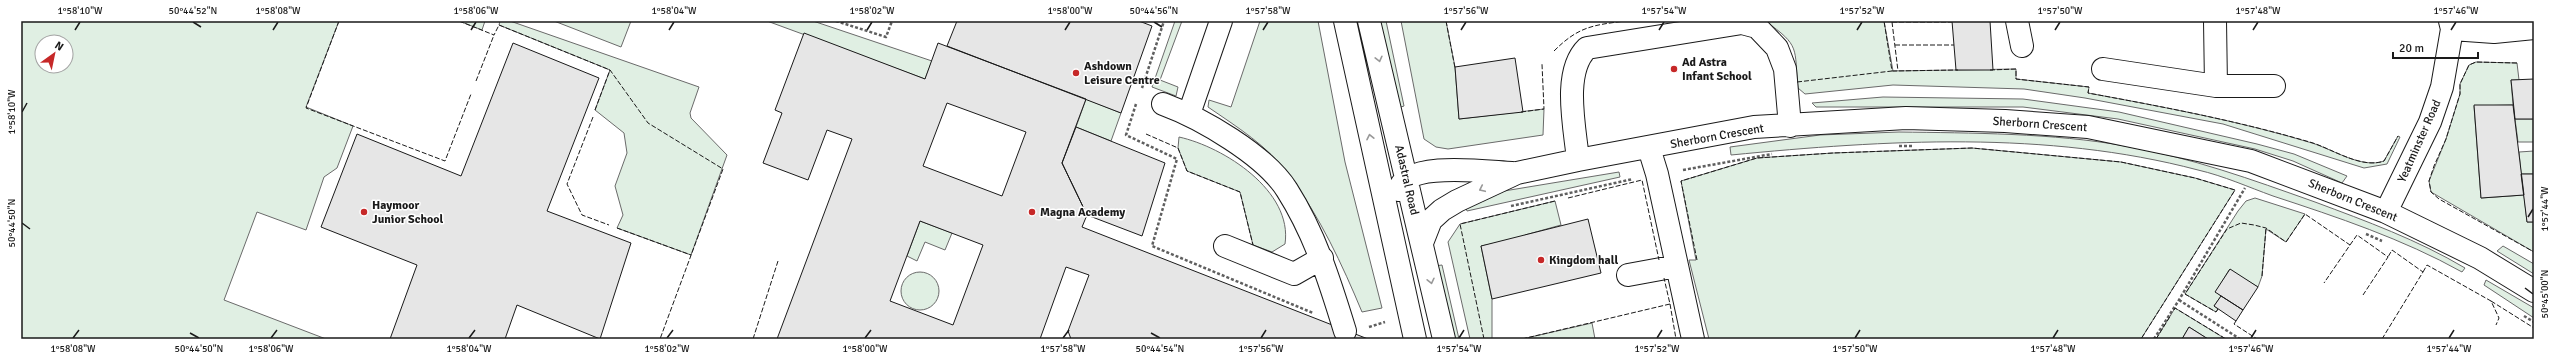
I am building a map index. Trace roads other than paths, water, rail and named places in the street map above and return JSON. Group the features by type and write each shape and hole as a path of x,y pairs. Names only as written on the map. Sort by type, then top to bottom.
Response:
{"street":[{"path":"1189,114 1221,21"},
{"path":"1345,21 1376,168 1415,339"},
{"name":"Adastral Road","path":"1369,21 1411,187 1444,339"},
{"path":"2017,21 2022,46"},
{"path":"2214,21 2216,86"},
{"path":"1578,160 1572,89 1574,67 1579,56 1587,48 1742,23 1757,27 1777,48 1785,68 1790,126"},
{"path":"2451,25 2494,32 2534,28"},
{"name":"Yeatminster Road","path":"2386,212 2430,122 2442,87 2451,25"},
{"path":"2103,69 2216,86 2274,86"},
{"path":"1163,104 1189,114 1243,148 1286,189 1322,258 1345,330"},
{"name":"Sherborn Crescent","path":"1411,187 1517,173 1754,127 1906,118 2088,127 2251,161 2386,212 2480,258 2534,291"},
{"path":"1648,148 1657,174 1693,339"},
{"path":"1376,168 1386,188 1411,187"},
{"name":"Sherborn Crescent","path":"1422,243 1431,220 1442,210 1457,201 1517,173"},
{"path":"1411,187 1397,200 1429,339"},
{"name":"Sherborn Crescent","path":"1411,187 1457,201"},
{"path":"1225,246 1294,274 1322,258"},
{"path":"1628,275 1677,266"}],"place":[{"name":"Ad Astra Infant School","path":"1674,69"},
{"name":"Ashdown Leisure Centre","path":"1076,73"},
{"name":"Haymoor Junior School","path":"364,212"},
{"name":"Magna Academy","path":"1032,212"},
{"name":"Kingdom hall","path":"1541,260"}]}
